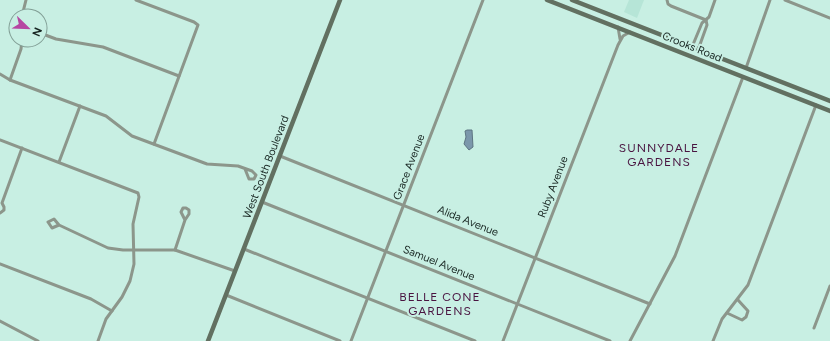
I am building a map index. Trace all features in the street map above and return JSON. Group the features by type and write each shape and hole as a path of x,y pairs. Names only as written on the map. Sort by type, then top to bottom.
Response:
{"main road":[{"name":"West South Boulevard","path":"208,341 340,0"},
{"name":"Crooks Road","path":"547,0 830,111"},
{"name":"Crooks Road","path":"572,0 830,101"},
{"path":"618,27 624,26 628,22"},
{"path":"671,48 672,43 679,42"},
{"path":"773,88 779,87 781,82"},
{"path":"816,105 818,99 823,98"}],"street":[{"path":"136,0 194,22 198,25 154,144"},
{"name":"Grace Avenue","path":"351,341 483,0"},
{"path":"667,0 668,4 671,6 706,20"},
{"path":"692,47 702,23 709,17 715,0"},
{"path":"746,68 770,0"},
{"path":"785,0 830,18"},
{"path":"698,50 707,25 706,20"},
{"name":"Ruby Avenue","path":"503,341 620,40 618,27"},
{"path":"620,40 630,32"},
{"path":"48,36 56,39 103,47 180,76"},
{"path":"10,80 21,48"},
{"path":"0,74 10,80 106,116 129,134 154,144 206,164 234,166 244,169"},
{"path":"630,341 680,244 743,77"},
{"path":"713,341 719,325 748,285 816,105"},
{"path":"58,162 80,106"},
{"path":"0,140 134,190 138,195 133,224 134,264 130,281 122,297 104,324 98,341"},
{"path":"0,213 4,209 1,203 22,148"},
{"name":"Alida Avenue","path":"280,156 650,304"},
{"name":"Samuel Avenue","path":"262,202 610,341"},
{"path":"175,250 185,220"},
{"path":"59,225 103,247 117,250 175,250 235,271"},
{"path":"244,249 475,341"},
{"path":"0,264 91,299 112,311"},
{"path":"814,328 830,286"},
{"path":"226,295 340,341"},
{"path":"727,313 742,320 746,317 748,311 738,300"},
{"path":"0,321 38,341"}],"shaded area":[{"path":"629,0 644,0 637,18 624,12"}],"water":[{"path":"472,130 473,147 469,150 464,144 466,137 465,131"}],"district":[{"name":"SUNNYDALE GARDENS","path":"659,155"},
{"name":"BELLE CONE GARDENS","path":"440,304"}]}
